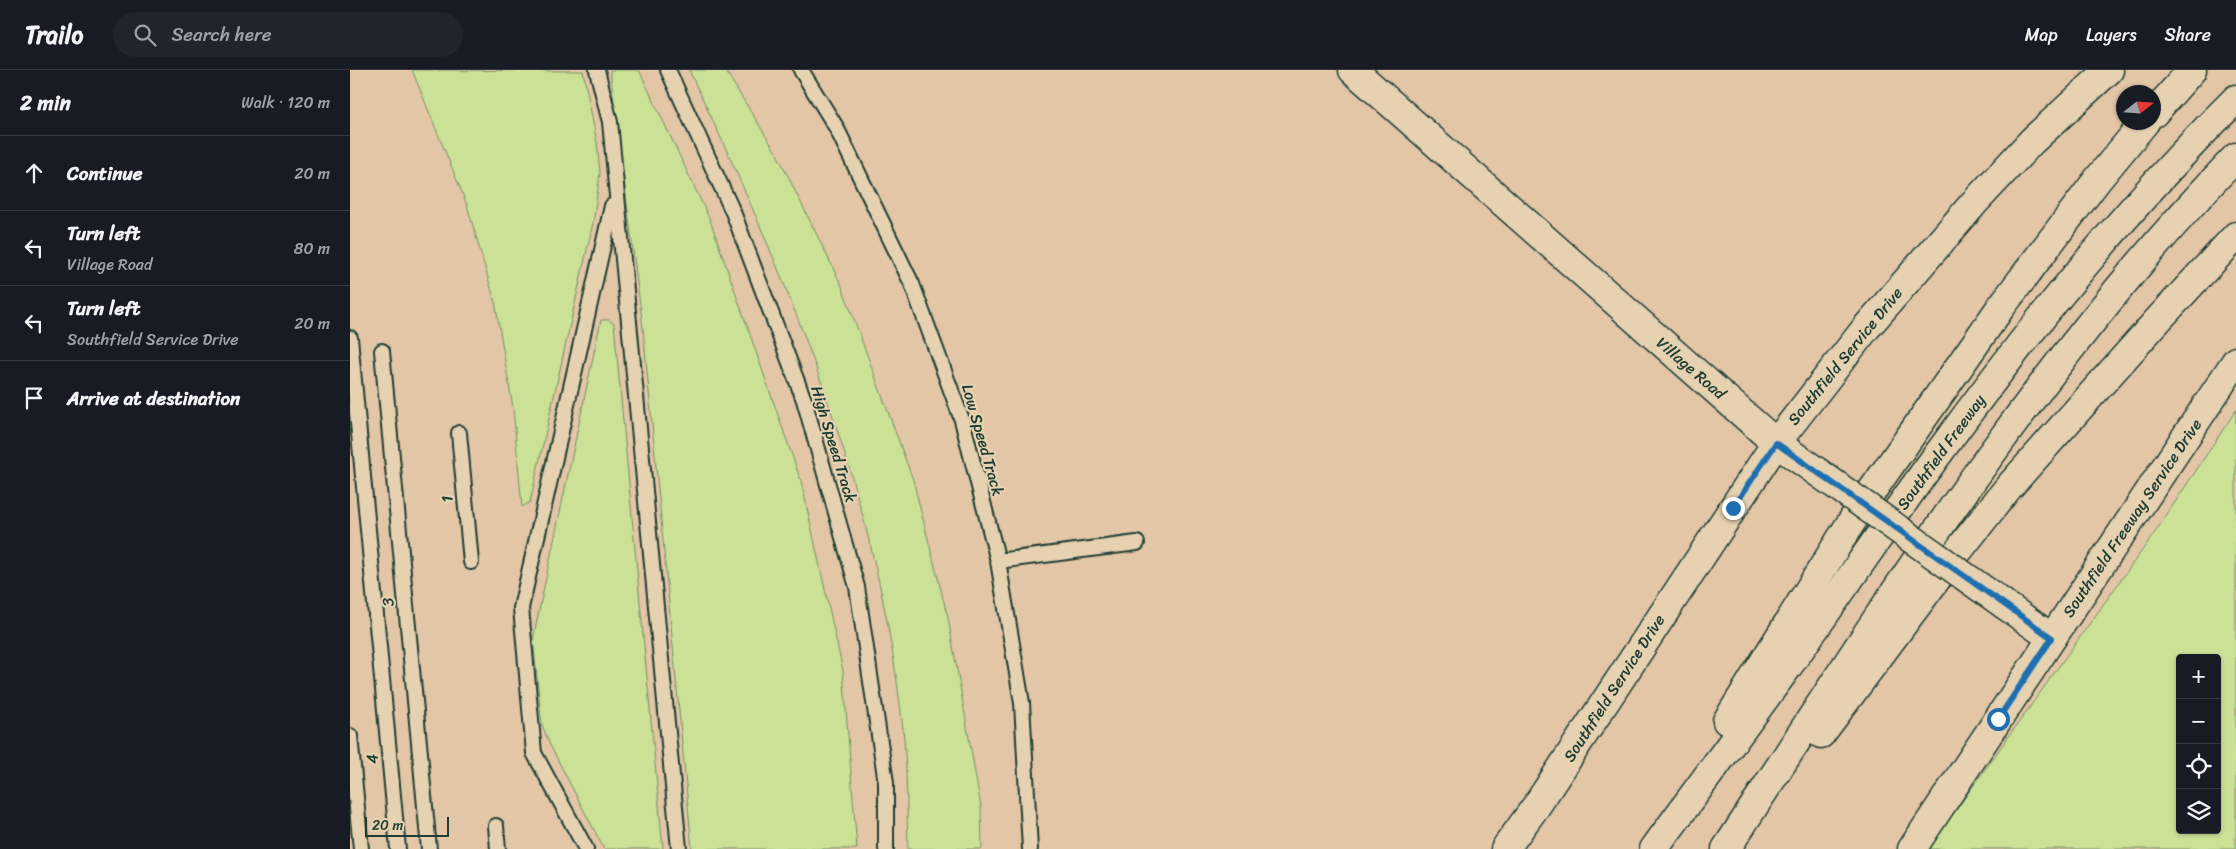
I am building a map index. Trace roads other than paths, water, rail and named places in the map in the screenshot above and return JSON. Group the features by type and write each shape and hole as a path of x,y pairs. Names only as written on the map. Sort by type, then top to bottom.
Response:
{"main road":[{"name":"Village Road","path":"1353,70 1776,443 2052,638"},
{"name":"Southfield Service Drive","path":"1505,849 1537,805 1776,443 1866,328 1974,202 2032,141 2108,70"},
{"path":"2161,106 2192,70"},
{"name":"Southfield Freeway","path":"1654,849 1784,672 1941,449 2008,362 2129,216 2236,99"},
{"path":"1648,849 1862,505 2001,307 2098,179 2139,130"},
{"path":"1726,849 1905,575 1991,454 2055,368 2125,280 2236,157"},
{"path":"1735,849 1947,565 2008,488 2236,236"},
{"name":"Southfield Freeway Service Drive","path":"1912,849 2236,362"}],"lane":[{"path":"597,70 610,122 615,193 679,849"},
{"name":"High Speed Track","path":"668,70 733,212 804,400 857,587 886,783 886,849"},
{"name":"Low Speed Track","path":"801,70 836,127 912,284 962,420 998,562 1022,703 1030,849"},
{"path":"586,849 534,753 521,608 615,193"},
{"name":"4","path":"350,338 398,849"},
{"name":"3","path":"382,352 429,849"},
{"name":"1","path":"459,433 471,562"},
{"path":"998,562 1137,543"},
{"path":"350,736 361,849"},
{"path":"496,826 498,849"}]}
